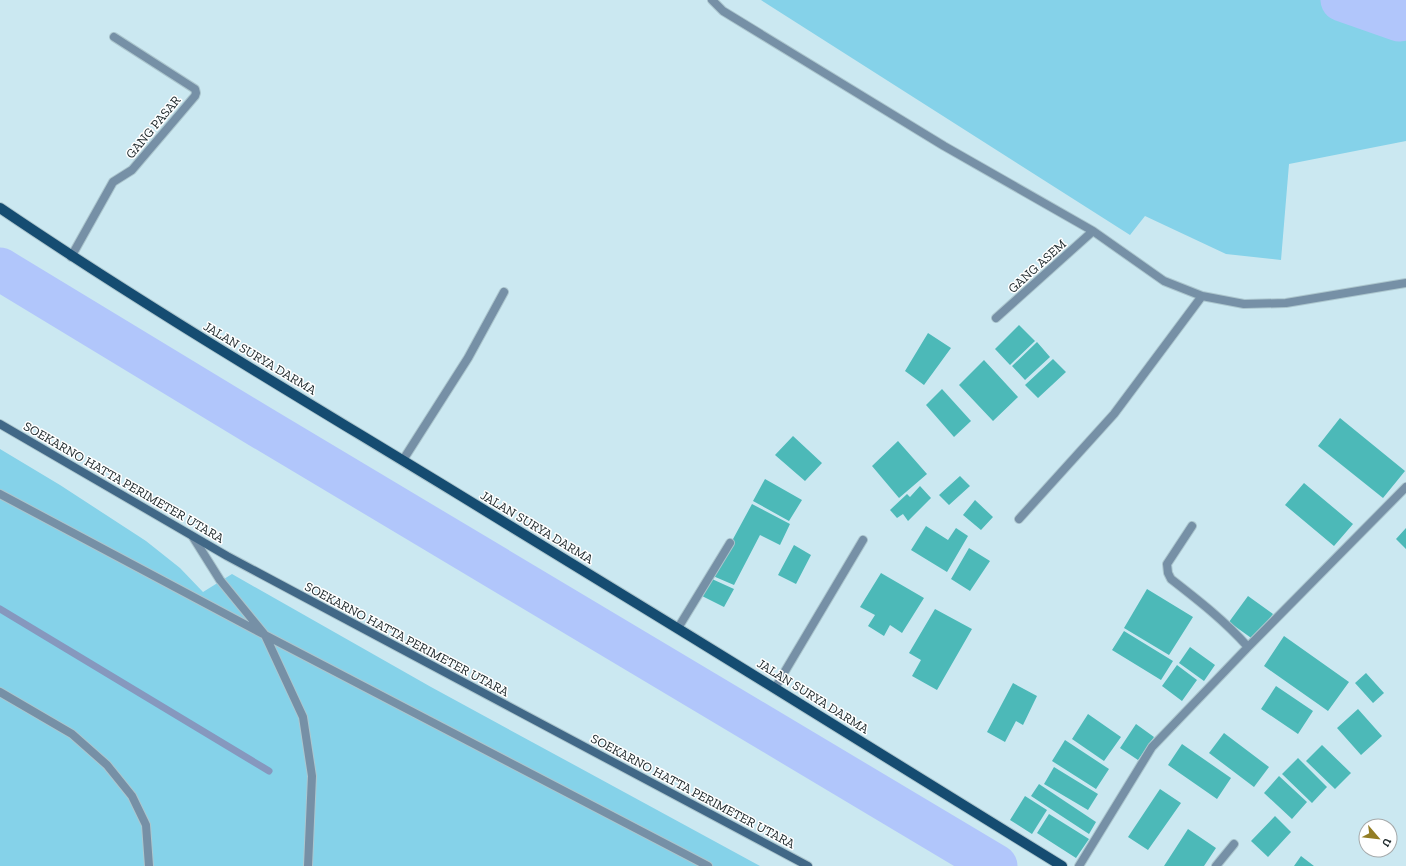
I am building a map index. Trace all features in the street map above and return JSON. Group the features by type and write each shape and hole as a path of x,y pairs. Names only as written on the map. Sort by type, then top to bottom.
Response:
{"main road":[{"name":"JALAN SURYA DARMA","path":"0,208 71,257 678,628 1062,866"},
{"name":"SOEKARNO HATTA PERIMETER UTARA","path":"0,424 193,538 808,866"}],"street":[{"path":"712,0 722,11 944,146 1093,231 1164,281 1202,296 1244,304 1286,303 1406,283"},
{"name":"GANG PASAR","path":"71,257 112,182 132,170 196,93 195,89 114,38"},
{"name":"GANG ASEM","path":"996,318 1093,231"},
{"path":"403,460 468,358 504,292"},
{"path":"1019,519 1114,414 1202,296"},
{"path":"1079,866 1152,747 1248,647 1406,487"},
{"path":"0,494 265,635 708,866"},
{"path":"1192,526 1167,564 1168,573 1171,579 1211,610 1238,635 1248,647"},
{"path":"193,538 220,580 265,635 303,717 312,776 308,866"},
{"path":"775,688 863,540"},
{"path":"678,628 730,543"},
{"path":"0,692 72,734 108,765 132,796 146,825 149,866"},
{"path":"1216,866 1234,844"}],"shaded area":[{"path":"761,0 1406,0 1406,141 1289,164 1281,260 1226,254 1145,216 1130,235"},
{"path":"0,449 60,485 146,541 180,568 203,592 232,574 431,687 760,866 0,866"}],"building":[{"path":"1019,325 1035,341 1010,365 995,349"},
{"path":"928,333 951,348 924,385 905,371"},
{"path":"1037,342 1050,357 1025,380 1012,366"},
{"path":"1053,359 1066,372 1038,398 1025,385"},
{"path":"984,360 1018,397 993,421 959,385"},
{"path":"942,389 971,421 954,437 926,405"},
{"path":"1340,418 1405,471 1383,498 1318,446"},
{"path":"793,436 822,463 805,481 775,455"},
{"path":"898,441 927,474 899,498 872,466"},
{"path":"960,476 970,486 949,505 939,495"},
{"path":"765,479 802,500 789,521 753,501"},
{"path":"1304,483 1353,524 1334,546 1285,505"},
{"path":"920,486 931,498 908,521 903,514 897,518 890,510 907,494 910,497"},
{"path":"975,500 993,517 981,530 963,515"},
{"path":"752,504 790,524 780,545 760,535 734,585 713,576"},
{"path":"926,526 948,540 956,528 968,536 947,572 911,550"},
{"path":"1406,528 1406,549 1396,539"},
{"path":"794,545 811,555 796,584 778,575"},
{"path":"969,548 990,561 970,591 951,579"},
{"path":"881,573 924,598 902,633 890,625 884,636 868,626 875,615 860,607"},
{"path":"712,579 734,589 724,607 702,596"},
{"path":"1147,589 1193,617 1169,655 1124,628"},
{"path":"1248,596 1273,614 1254,640 1229,622"},
{"path":"935,609 972,629 937,690 912,676 921,660 909,653"},
{"path":"1124,631 1173,661 1161,680 1112,650"},
{"path":"1284,636 1349,682 1328,711 1264,666"},
{"path":"1190,647 1215,665 1204,681 1179,663"},
{"path":"1177,665 1197,680 1182,701 1162,686"},
{"path":"1366,673 1384,693 1373,703 1355,683"},
{"path":"1013,683 1037,696 1023,725 1016,721 1005,742 987,732"},
{"path":"1276,686 1313,711 1298,734 1261,709"},
{"path":"1358,709 1382,736 1361,755 1337,728"},
{"path":"1088,714 1121,737 1104,761 1072,739"},
{"path":"1136,724 1154,737 1138,760 1120,748"},
{"path":"1224,733 1269,767 1254,787 1209,753"},
{"path":"1065,740 1109,769 1096,789 1052,761"},
{"path":"1182,744 1231,778 1217,799 1168,765"},
{"path":"1322,745 1351,773 1335,789 1306,761"},
{"path":"1298,758 1327,787 1312,803 1282,774"},
{"path":"1054,767 1098,794 1088,810 1044,784"},
{"path":"1279,776 1307,802 1292,819 1264,793"},
{"path":"1039,784 1096,822 1089,834 1031,796"},
{"path":"1160,789 1181,803 1148,850 1128,837"},
{"path":"1025,796 1047,810 1032,834 1010,820"},
{"path":"1049,814 1089,839 1076,858 1037,833"},
{"path":"1275,816 1291,832 1268,857 1251,841"},
{"path":"1188,829 1216,848 1204,866 1164,866"},
{"path":"1301,856 1314,866 1294,866"}],"waterway":[{"path":"1342,0 1399,20 1406,19"},
{"path":"0,269 264,429 996,866"},
{"path":"0,609 269,771"}]}
